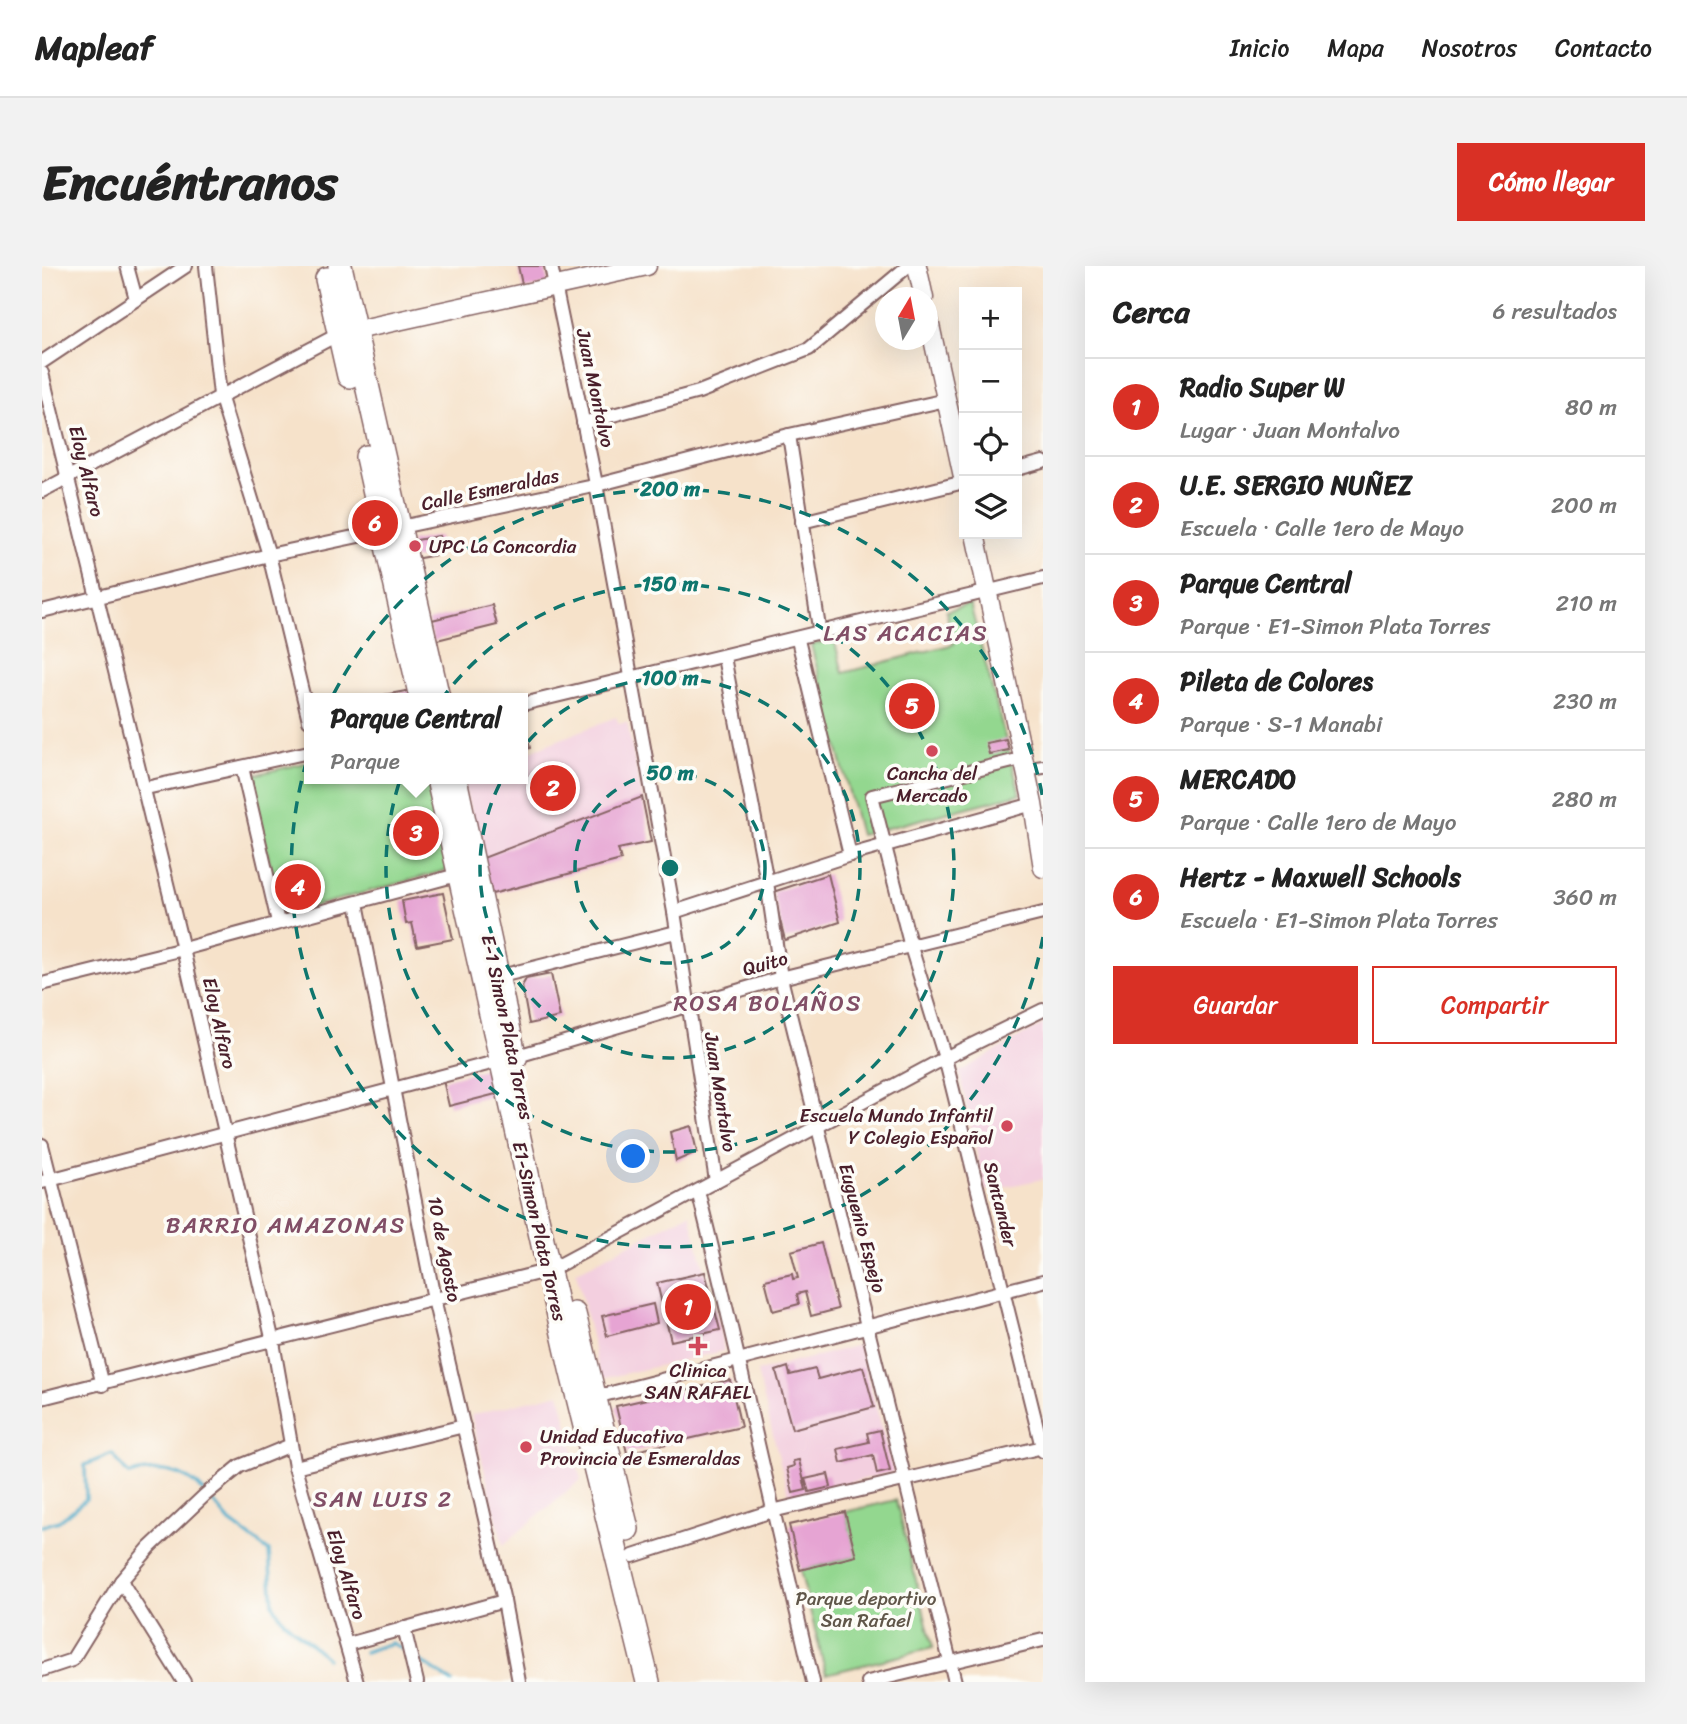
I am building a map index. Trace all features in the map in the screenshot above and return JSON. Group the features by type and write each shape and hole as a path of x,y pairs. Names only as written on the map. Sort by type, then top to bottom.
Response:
{"highway":[{"path":"324,266 347,332 393,530 437,693"},
{"path":"340,266 347,332"},
{"path":"393,530 420,693"},
{"name":"E1-Simon Plata Torres","path":"439,784 457,875 507,1058 587,1400 648,1682"},
{"name":"E-1 Simon Plata Torres","path":"456,784 497,977 507,1058"},
{"path":"587,1400 633,1556 662,1682"}],"main road":[{"path":"347,332 647,266"},
{"path":"917,266 921,287"},
{"path":"935,350 963,476"},
{"path":"976,539 1043,868"}],"street":[{"path":"128,266 136,299"},
{"path":"42,362 186,266"},
{"path":"206,266 220,395 269,555 304,699"},
{"name":"Juan Montalvo","path":"551,266 596,484 632,678 674,912 716,1181"},
{"path":"583,423 699,392 809,349 908,266"},
{"path":"42,491 69,480 220,395 347,332"},
{"name":"Eloy Alfaro","path":"42,373 146,788 273,1342 295,1467 357,1682"},
{"name":"Calle Esmeraldas","path":"42,611 269,555 596,484 789,435 946,400"},
{"path":"789,435 820,634"},
{"path":"1022,468 1043,462"},
{"path":"802,522 959,482"},
{"path":"528,703 798,640 1043,578"},
{"path":"798,640 850,855"},
{"name":"Euguenio Espejo","path":"724,657 767,882 781,978 955,1682"},
{"path":"146,788 304,753"},
{"path":"1022,765 1043,767"},
{"name":"Santander","path":"1022,765 872,796 911,947 945,1058 1043,1448"},
{"path":"242,767 278,922"},
{"path":"674,912 850,855 1032,804"},
{"path":"42,984 457,875"},
{"name":"10 de Agosto","path":"357,903 434,1299 504,1601 519,1682"},
{"name":"Quito","path":"46,1181 507,1058 781,978 1043,913"},
{"path":"497,977 676,932"},
{"path":"42,1398 273,1342 556,1267 945,1058 1043,1010"},
{"path":"42,1146 46,1181 103,1385"},
{"path":"698,1191 740,1360 772,1511 813,1682"},
{"path":"587,1400 1043,1281"},
{"path":"295,1467 464,1426"},
{"path":"42,1670 72,1660 121,1581 150,1547 240,1466 291,1445"},
{"path":"633,1556 772,1511 1043,1448"},
{"path":"121,1581 184,1682"},
{"path":"348,1644 504,1601"},
{"path":"404,1628 417,1682"},
{"path":"868,1682 1043,1640"}],"shaded area":[{"path":"616,717 619,724 627,722 642,797 483,858 463,784 528,784 528,752"},
{"name":"Escuela Mundo Infantil Y Colegio Español","path":"1043,1024 1043,1179 985,1191 959,1072"},
{"path":"690,1213 705,1272 657,1283 671,1341 720,1330 724,1351 601,1379 576,1272"},
{"path":"859,1345 894,1472 789,1497 757,1372"},
{"name":"Unidad Educativa Provincia de Esmeraldas","path":"560,1393 581,1480 503,1545 471,1415"}],"green space":[{"path":"970,604 1020,794 860,835 811,645 834,639 843,673 954,644 946,611"},
{"path":"304,763 304,784 431,784 451,869 282,915 249,776"},
{"name":"Parque deportivo San Rafael","path":"896,1500 933,1648 826,1674 800,1570 855,1556 845,1512"}],"building":[{"path":"518,266 545,266 548,284 523,289"},
{"path":"439,536 442,554 414,559 411,541"},
{"path":"492,605 497,625 433,641 428,621"},
{"path":"1006,739 1009,750 989,754 986,743"},
{"path":"642,797 651,842 618,849 621,860 492,894 483,858"},
{"path":"828,874 840,922 785,940 773,892"},
{"path":"443,893 453,939 417,946 412,923 406,924 402,901"},
{"path":"551,974 560,1017 529,1024 522,986 526,979"},
{"path":"495,1066 500,1093 449,1106 443,1080"},
{"path":"691,1126 697,1152 676,1161 670,1132"},
{"path":"821,1243 838,1309 811,1316 805,1292 797,1294 799,1304 773,1311 765,1280 792,1274 793,1279 798,1278 791,1251"},
{"path":"705,1272 720,1330 671,1341 657,1283"},
{"path":"653,1304 657,1323 607,1336 602,1316"},
{"path":"788,1367 790,1375 815,1369 818,1379 863,1367 874,1407 792,1429 776,1371"},
{"path":"730,1380 741,1427 627,1453 616,1406"},
{"path":"880,1430 890,1471 877,1474 873,1455 841,1463 838,1449 869,1442 867,1433"},
{"path":"799,1460 806,1490 793,1493 787,1468 794,1466 793,1461"},
{"path":"828,1474 831,1487 809,1492 805,1479"},
{"path":"845,1512 856,1556 800,1570 789,1525"}],"waterway":[{"path":"42,1526 59,1521 86,1499 85,1465 112,1454 129,1475 149,1471 169,1472 188,1479 204,1492"},
{"path":"209,1497 230,1522 269,1551 273,1605 284,1621 327,1658"},
{"path":"365,1652 392,1643 407,1652"},
{"path":"416,1658 452,1682"}],"place":[{"name":"Hertz - Maxwell Schools","path":"375,523"},
{"name":"UPC La Concordia","path":"415,546"},
{"name":"MERCADO","path":"912,706"},
{"name":"Cancha del Mercado","path":"932,751"},
{"name":"U.E. SERGIO NUÑEZ","path":"553,788"},
{"name":"Parque Central","path":"416,833"},
{"name":"Pileta de Colores","path":"298,887"},
{"name":"Escuela Mundo Infantil Y Colegio Español","path":"1007,1126"},
{"name":"Radio Super W","path":"688,1307"},
{"name":"Clinica SAN RAFAEL","path":"698,1346"},
{"name":"Unidad Educativa Provincia de Esmeraldas","path":"526,1447"}],"district":[{"name":"LAS ACACIAS","path":"906,633"},
{"name":"ROSA BOLAÑOS","path":"768,1003"},
{"name":"BARRIO AMAZONAS","path":"286,1225"},
{"name":"SAN LUIS 2","path":"383,1499"}]}
